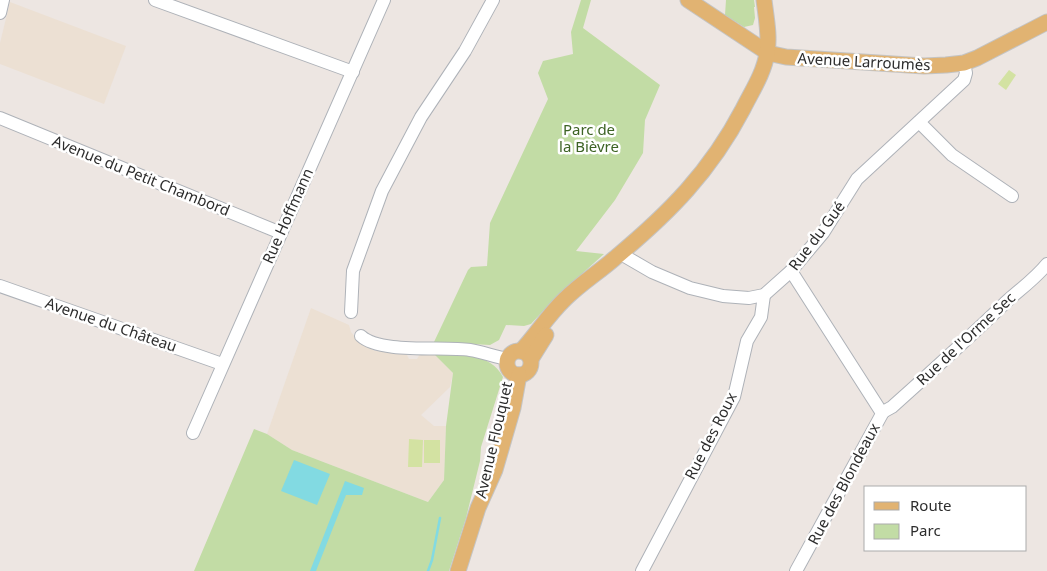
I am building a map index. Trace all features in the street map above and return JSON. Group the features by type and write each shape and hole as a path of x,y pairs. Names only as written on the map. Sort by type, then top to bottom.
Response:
{"main road":[{"name":"Avenue Larroumès","path":"688,0 768,53 786,57 924,66 964,63 1047,22"},
{"path":"764,0 768,53"},
{"path":"740,35 760,30 766,19"},
{"name":"Avenue Flouquet","path":"458,571 478,508 482,482 517,363 566,297 658,222 692,186 740,115 762,71 768,53"}],"street":[{"path":"0,13 3,0"},
{"path":"154,0 352,72"},
{"name":"Rue Hoffmann","path":"193,433 384,0"},
{"path":"351,312 353,271 382,191 421,117 465,51 494,0"},
{"name":"Rue du Gué","path":"764,296 791,271 823,233 857,180 964,80 966,72 964,63"},
{"name":"Avenue du Petit Chambord","path":"0,118 281,233"},
{"path":"919,122 952,155 1012,196"},
{"path":"620,254 652,272 690,288 723,296 749,298 764,296"},
{"name":"Rue de l'Orme Sec","path":"883,412 892,407 954,353 1047,264"},
{"name":"Rue des Blondeaux","path":"791,271 883,412 796,571"},
{"name":"Avenue du Château","path":"0,286 222,364"},
{"name":"Rue des Roux","path":"642,571 734,397 747,341 761,317 764,296"},
{"path":"362,336 367,341 386,346 472,350 517,363"}],"shaded area":[{"path":"10,2 126,46 104,104 0,64 0,43"},
{"path":"311,308 349,325 351,332 360,343 375,351 406,353 409,359 417,359 420,354 434,354 453,373 450,387 421,415 434,426 446,426 444,480 428,502 292,450 267,434"}],"green space":[{"name":"Parc de la Bièvre","path":"581,0 591,0 583,28 660,85 645,120 643,153 615,200 576,251 604,254 554,299 531,324 524,326 506,325 499,340 490,345 434,342 468,270 471,267 487,266 490,223 548,99 538,73 543,61 573,54 571,32"},
{"path":"726,0 754,0 755,18 753,25 744,27 725,15"},
{"path":"1009,70 1016,75 1006,90 998,84"},
{"path":"434,354 473,356 482,359 498,369 503,377 481,447 480,461 466,518 449,571 194,571 254,429 267,434 292,450 428,502 444,480 446,426 453,373"},
{"path":"409,439 423,440 422,467 408,467"},
{"path":"424,440 440,440 440,463 424,463"}],"water":[{"path":"294,460 330,474 317,505 281,491"},
{"path":"345,481 364,488 362,495 346,495 316,571 310,571"}],"waterway":[{"path":"428,571 440,518"}]}
